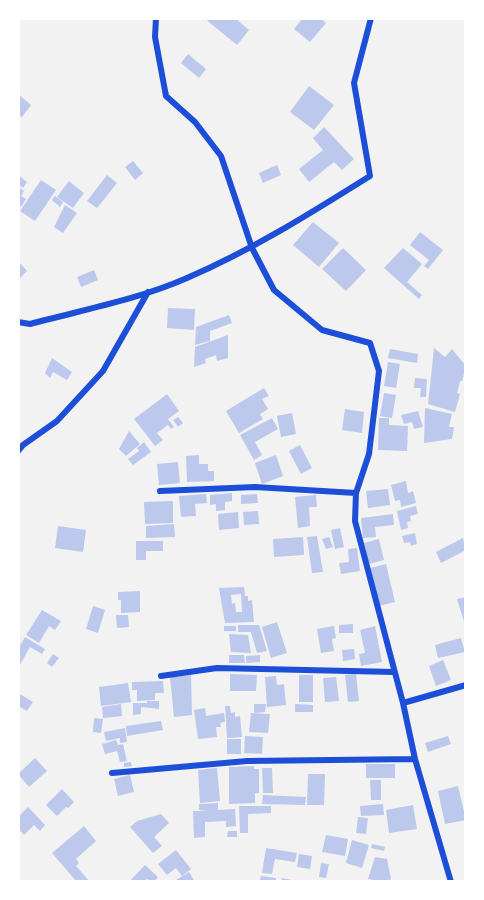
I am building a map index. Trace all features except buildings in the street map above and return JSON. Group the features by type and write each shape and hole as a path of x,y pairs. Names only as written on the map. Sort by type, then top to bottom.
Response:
{"street":[{"path":"156,18 155,37 166,96 195,122 221,156 252,248 274,290 321,330 370,343 379,371 369,454 356,493 356,521 403,703 415,759 451,882"},
{"path":"18,322 30,324 148,292 186,279 252,248 370,176 354,83 371,18"},
{"path":"18,451 57,421 103,371 148,292"},
{"path":"160,491 255,488 356,493"},
{"path":"161,676 217,668 394,672"},
{"path":"403,703 466,685"},
{"path":"112,773 247,761 415,759"}]}
